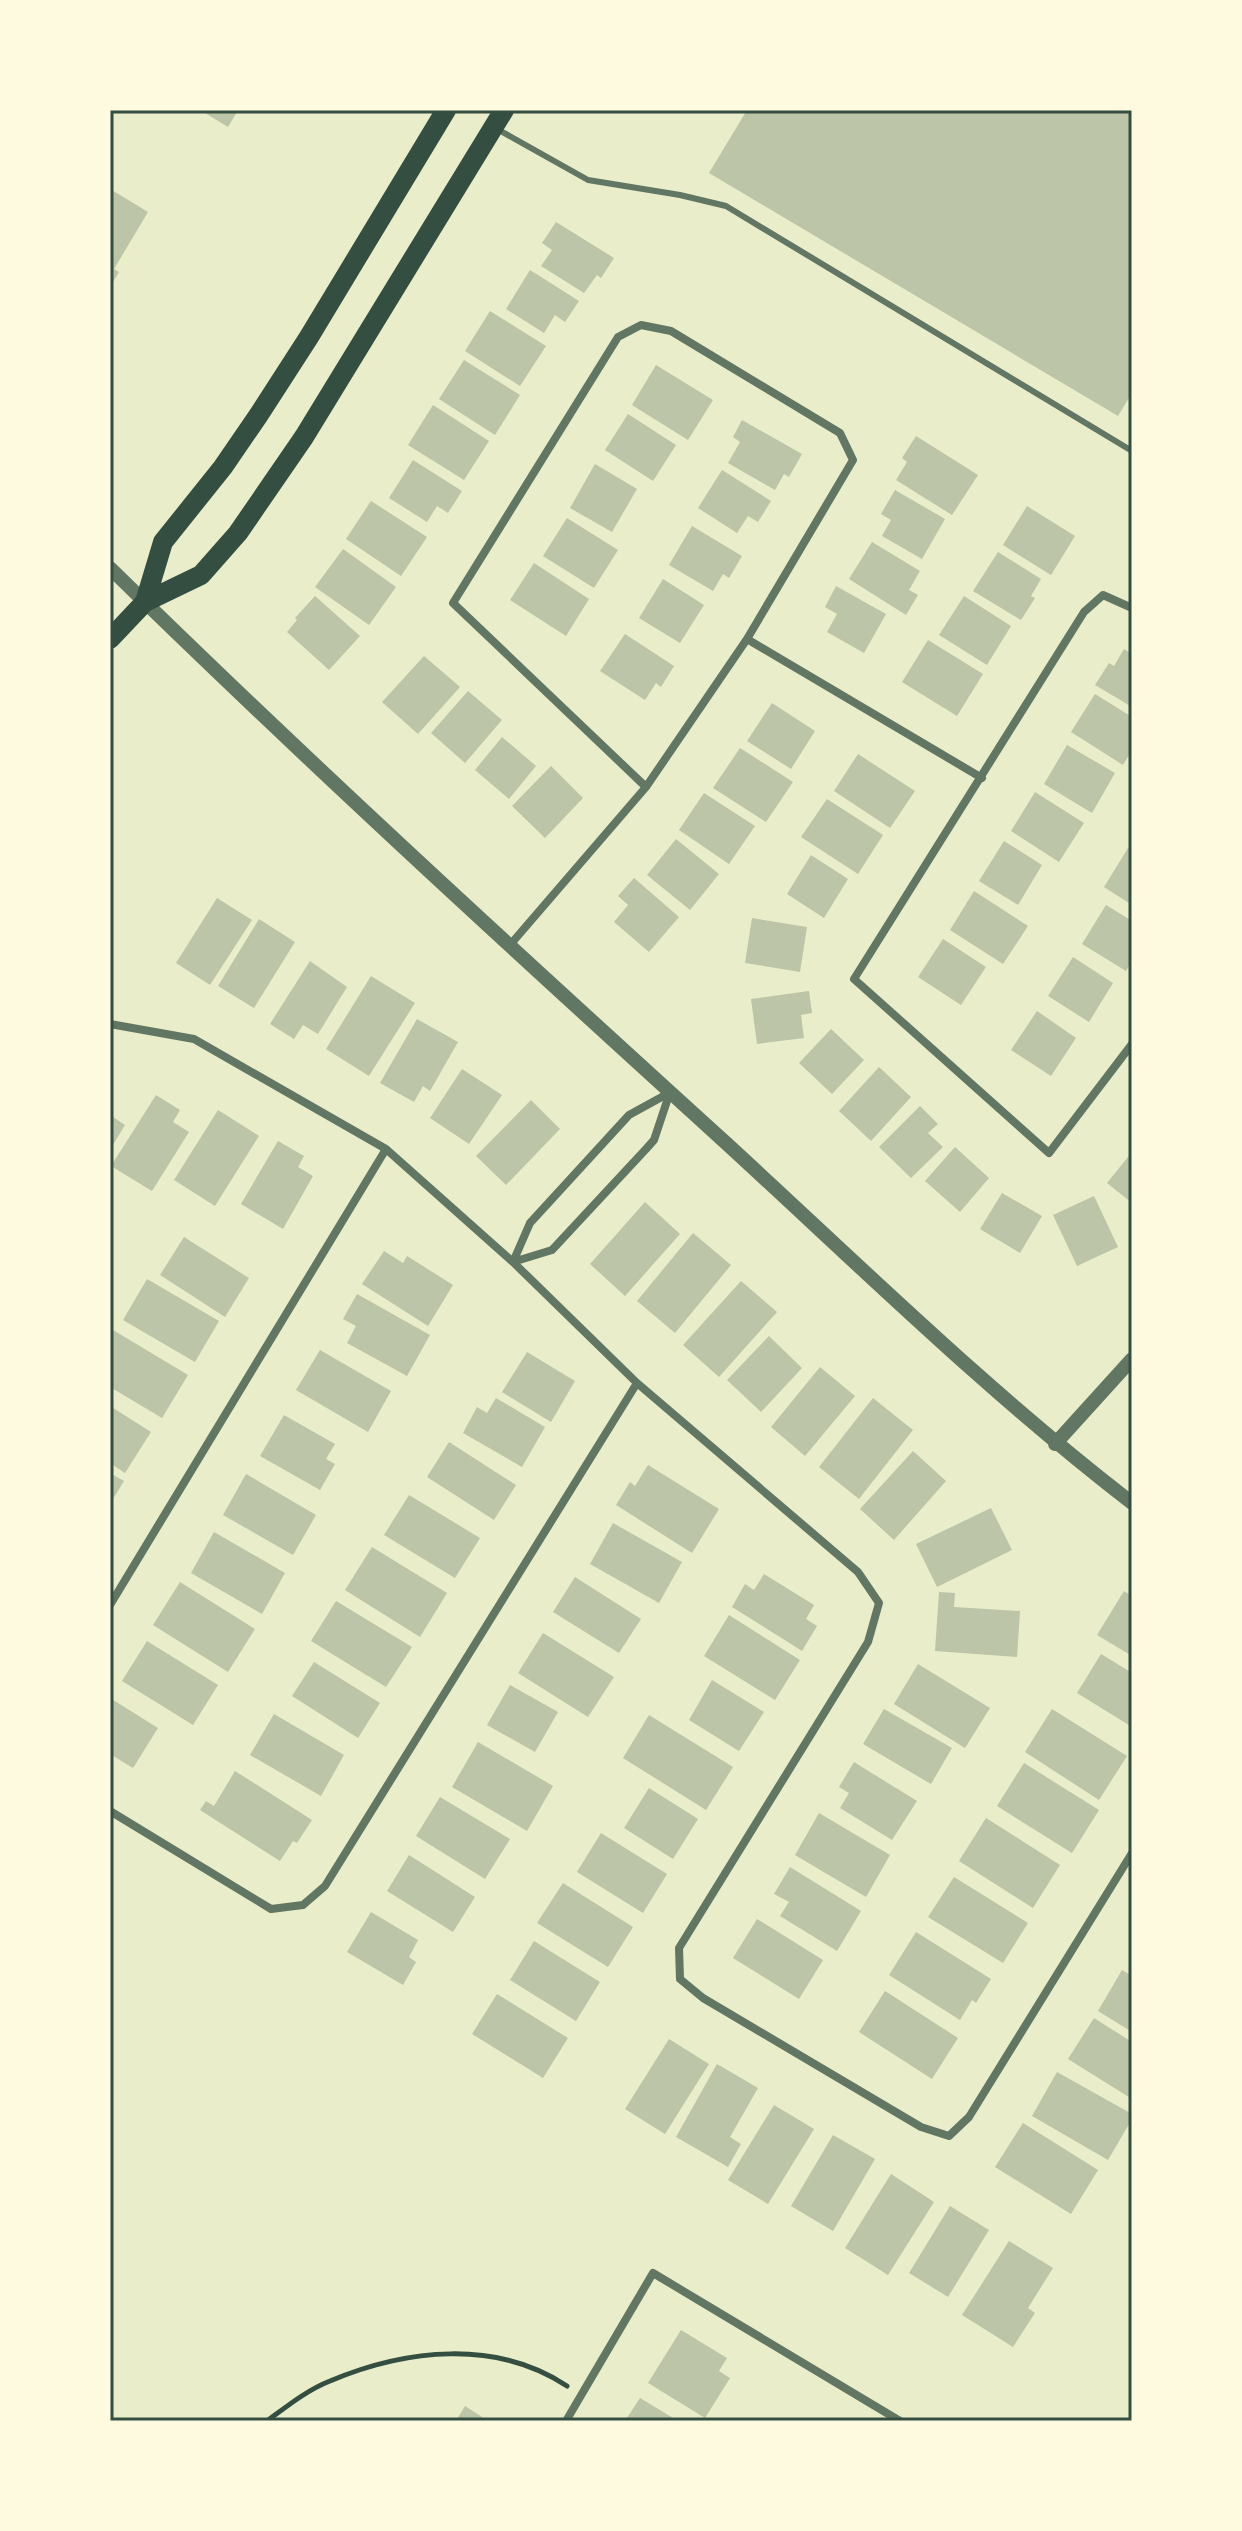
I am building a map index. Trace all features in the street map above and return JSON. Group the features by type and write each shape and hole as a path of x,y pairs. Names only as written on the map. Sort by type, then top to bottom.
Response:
{"main road":[{"path":"145,602 163,542 223,467 258,416 446,110"},
{"path":"110,639 145,602 201,575 246,522 304,437 499,118"}],"street":[{"path":"510,945 646,787 747,639 853,460 840,433 671,331 641,325 618,337 453,603 646,787"},
{"path":"110,568 670,1092 1055,1444 1132,1503"},
{"path":"1132,608 1103,595 1084,612 854,979 1049,1153 1132,1044"},
{"path":"747,639 982,778"},
{"path":"110,1024 194,1039 386,1149 513,1262 637,1383 858,1572 879,1603 868,1642 679,1948 680,1979 703,1998 921,2127 949,2136 969,2117 1132,1853"},
{"path":"513,1262 552,1250 646,1149 654,1140 670,1092"},
{"path":"513,1262 530,1223 629,1115 670,1092"},
{"path":"110,1605 386,1149"},
{"path":"1055,1444 1132,1359"},
{"path":"110,1811 271,1909 303,1905 325,1886 637,1383"},
{"path":"566,2421 653,2273 900,2421"}],"lane":[{"path":"499,118 588,180 726,206 1132,451"}],"path":[{"path":"267,2421 328,2382 418,2355 459,2353 515,2360 549,2374 581,2395"}],"building":[{"path":"200,110 238,110 228,127"},
{"path":"747,110 1132,110 1132,393 1118,416 709,173"},
{"path":"110,189 148,212 114,269 119,272 110,287"},
{"path":"556,222 614,258 601,278 597,275 584,293 541,266 552,250 542,243"},
{"path":"530,270 579,301 565,322 555,315 544,333 506,309"},
{"path":"490,311 546,346 520,386 465,351"},
{"path":"464,360 520,395 495,435 439,399"},
{"path":"656,365 713,400 688,440 632,405"},
{"path":"433,405 489,441 464,480 408,445"},
{"path":"628,414 676,445 653,481 605,450"},
{"path":"742,420 802,454 789,477 784,474 775,490 728,463 740,442 733,437"},
{"path":"916,436 978,475 952,515 896,480 907,462 902,458"},
{"path":"413,460 462,491 448,513 437,506 427,522 389,498"},
{"path":"595,464 637,489 612,532 570,508"},
{"path":"722,470 771,501 758,522 748,516 737,533 698,508"},
{"path":"895,490 945,519 922,559 882,536 891,520 881,514"},
{"path":"371,501 427,537 401,576 346,539"},
{"path":"1027,506 1075,536 1051,575 1003,545"},
{"path":"567,518 618,550 594,588 543,556"},
{"path":"692,526 742,556 729,578 723,574 713,591 669,565"},
{"path":"872,542 920,571 909,590 918,595 906,615 849,579"},
{"path":"343,549 396,587 369,625 315,587"},
{"path":"998,552 1041,579 1031,596 1035,598 1021,620 973,591"},
{"path":"534,563 589,599 566,636 510,600"},
{"path":"663,579 704,605 680,643 639,618"},
{"path":"836,586 886,614 864,653 827,632 837,614 825,607"},
{"path":"315,596 360,636 329,670 287,632"},
{"path":"964,596 1011,626 987,665 939,635"},
{"path":"625,634 674,666 661,687 656,683 645,700 600,671"},
{"path":"928,640 983,674 957,716 902,682"},
{"path":"1124,649 1132,654 1132,707 1095,685 1109,663 1114,666"},
{"path":"424,656 460,687 418,734 382,702"},
{"path":"468,691 502,720 465,763 431,733"},
{"path":"1095,694 1132,717 1132,750 1123,765 1071,732"},
{"path":"772,703 815,731 791,769 747,741"},
{"path":"502,737 536,766 509,799 475,770"},
{"path":"1067,745 1115,773 1092,813 1044,784"},
{"path":"740,748 793,782 766,822 713,788"},
{"path":"858,754 915,791 890,828 834,791"},
{"path":"551,766 583,798 545,838 512,806"},
{"path":"1035,792 1084,823 1059,862 1011,831"},
{"path":"704,793 755,826 729,864 679,830"},
{"path":"827,799 883,835 858,874 801,837"},
{"path":"676,839 719,874 690,910 647,875"},
{"path":"1004,841 1042,865 1018,905 979,881"},
{"path":"1128,848 1132,851 1132,905 1104,887"},
{"path":"811,855 848,879 824,918 787,894"},
{"path":"634,878 679,917 649,952 614,922 628,905 618,896"},
{"path":"974,891 1028,926 1003,964 950,930"},
{"path":"217,898 252,920 210,985 176,963"},
{"path":"1106,905 1132,921 1132,961 1126,971 1082,944"},
{"path":"752,918 807,927 800,972 745,963"},
{"path":"259,919 295,942 254,1008 218,986"},
{"path":"943,939 986,967 961,1005 918,977"},
{"path":"1073,957 1113,983 1089,1022 1048,996"},
{"path":"310,961 347,987 318,1034 303,1025 294,1039 270,1024"},
{"path":"371,976 415,1003 369,1076 326,1049"},
{"path":"809,991 812,1013 801,1015 804,1038 757,1044 751,999"},
{"path":"1037,1011 1076,1038 1051,1076 1011,1050"},
{"path":"417,1019 458,1042 430,1091 423,1086 414,1102 380,1083"},
{"path":"831,1029 864,1060 832,1094 799,1063"},
{"path":"879,1067 911,1097 871,1141 839,1111"},
{"path":"462,1069 502,1095 469,1144 430,1118"},
{"path":"156,1095 180,1110 173,1122 189,1132 152,1191 111,1166"},
{"path":"531,1100 560,1129 506,1185 476,1156"},
{"path":"920,1106 938,1124 928,1133 943,1147 911,1178 879,1147"},
{"path":"218,1110 259,1136 215,1206 174,1180"},
{"path":"110,1115 125,1125 110,1150"},
{"path":"278,1141 304,1156 298,1167 313,1176 283,1229 241,1204"},
{"path":"955,1147 989,1178 960,1212 925,1181"},
{"path":"1132,1152 1132,1203 1107,1183"},
{"path":"1002,1193 1042,1216 1020,1253 980,1229"},
{"path":"1094,1196 1118,1247 1077,1266 1053,1215"},
{"path":"645,1202 680,1234 625,1296 590,1264"},
{"path":"693,1233 731,1265 675,1333 637,1301"},
{"path":"184,1237 249,1278 225,1317 160,1275"},
{"path":"384,1251 403,1263 407,1256 453,1285 428,1326 362,1284"},
{"path":"147,1279 219,1321 195,1362 123,1320"},
{"path":"741,1281 777,1312 719,1377 683,1345"},
{"path":"357,1294 430,1335 407,1376 347,1343 356,1326 343,1319"},
{"path":"113,1330 188,1375 162,1418 110,1387 110,1336"},
{"path":"769,1336 802,1368 761,1412 727,1380"},
{"path":"320,1350 391,1391 368,1432 296,1390"},
{"path":"527,1352 575,1381 551,1422 502,1392"},
{"path":"820,1367 855,1396 805,1456 771,1427"},
{"path":"496,1398 545,1427 522,1467 463,1433 477,1407 487,1413"},
{"path":"873,1398 913,1430 859,1499 819,1467"},
{"path":"110,1406 151,1432 125,1473 110,1463"},
{"path":"284,1415 335,1444 326,1459 335,1464 320,1490 260,1456"},
{"path":"449,1442 516,1485 494,1520 427,1477"},
{"path":"913,1451 946,1481 894,1540 860,1509"},
{"path":"648,1465 719,1509 692,1553 616,1505 630,1482 635,1486"},
{"path":"110,1473 124,1481 110,1504"},
{"path":"246,1474 316,1515 293,1555 223,1515"},
{"path":"409,1495 480,1538 455,1578 384,1535"},
{"path":"991,1508 1012,1550 937,1587 916,1544"},
{"path":"613,1523 682,1562 659,1603 590,1564"},
{"path":"214,1532 285,1573 262,1614 191,1573"},
{"path":"372,1547 447,1593 420,1637 345,1590"},
{"path":"764,1574 814,1605 806,1619 817,1626 802,1651 732,1607 745,1584 754,1590"},
{"path":"575,1577 641,1619 619,1653 553,1612"},
{"path":"180,1582 255,1629 228,1672 153,1625"},
{"path":"1124,1591 1132,1596 1132,1656 1097,1635"},
{"path":"939,1592 955,1593 954,1607 1020,1611 1017,1657 935,1651"},
{"path":"336,1601 412,1647 386,1687 311,1641"},
{"path":"729,1615 800,1660 775,1700 704,1656"},
{"path":"543,1633 614,1677 588,1717 518,1673"},
{"path":"147,1641 218,1685 193,1725 122,1681"},
{"path":"1101,1654 1132,1673 1132,1727 1077,1693"},
{"path":"314,1662 380,1703 358,1738 292,1696"},
{"path":"918,1664 990,1708 965,1748 894,1704"},
{"path":"712,1680 764,1712 739,1751 689,1720"},
{"path":"510,1685 558,1712 535,1752 487,1725"},
{"path":"110,1698 158,1728 133,1768 110,1754"},
{"path":"884,1709 952,1748 931,1784 863,1744"},
{"path":"1052,1709 1127,1756 1099,1800 1025,1752"},
{"path":"274,1714 344,1755 321,1796 250,1755"},
{"path":"649,1715 733,1767 706,1810 623,1758"},
{"path":"478,1742 553,1786 527,1831 452,1787"},
{"path":"854,1762 917,1801 892,1840 840,1808 849,1793 839,1787"},
{"path":"1024,1763 1099,1810 1072,1853 997,1806"},
{"path":"235,1771 312,1820 280,1861 200,1810 206,1801 214,1806"},
{"path":"649,1788 698,1819 673,1859 624,1828"},
{"path":"440,1797 510,1839 485,1879 416,1836"},
{"path":"819,1813 890,1855 866,1897 795,1855"},
{"path":"986,1818 1060,1865 1033,1908 959,1861"},
{"path":"601,1833 667,1874 643,1913 577,1872"},
{"path":"409,1855 475,1897 453,1932 387,1891"},
{"path":"790,1867 861,1911 837,1951 780,1916 789,1902 774,1894"},
{"path":"954,1877 1028,1923 1003,1963 928,1917"},
{"path":"563,1883 633,1927 608,1967 537,1923"},
{"path":"371,1912 418,1940 409,1957 416,1962 403,1985 347,1952"},
{"path":"757,1919 823,1960 799,1999 733,1958"},
{"path":"916,1932 991,1979 976,2003 972,2000 960,2020 889,1975"},
{"path":"534,1941 600,1982 576,2021 510,1980"},
{"path":"1122,1970 1132,1976 1132,2032 1098,2011"},
{"path":"885,1991 958,2038 932,2079 859,2032"},
{"path":"497,1994 568,2038 543,2078 472,2034"},
{"path":"1094,2018 1132,2042 1132,2099 1068,2059"},
{"path":"669,2039 709,2064 665,2134 625,2109"},
{"path":"717,2064 758,2088 730,2137 741,2144 728,2167 676,2137"},
{"path":"1057,2072 1132,2114 1108,2160 1032,2116"},
{"path":"774,2105 814,2129 768,2204 728,2180"},
{"path":"1023,2123 1098,2170 1071,2214 995,2167"},
{"path":"833,2135 875,2159 833,2231 791,2206"},
{"path":"891,2174 934,2202 888,2275 845,2248"},
{"path":"950,2206 989,2230 948,2297 909,2273"},
{"path":"1009,2241 1053,2268 1028,2308 1035,2313 1013,2347 962,2315"},
{"path":"681,2330 727,2358 719,2371 730,2378 705,2418 648,2383"},
{"path":"640,2398 678,2421 625,2421"},
{"path":"465,2406 482,2417 479,2421 456,2421"}]}
